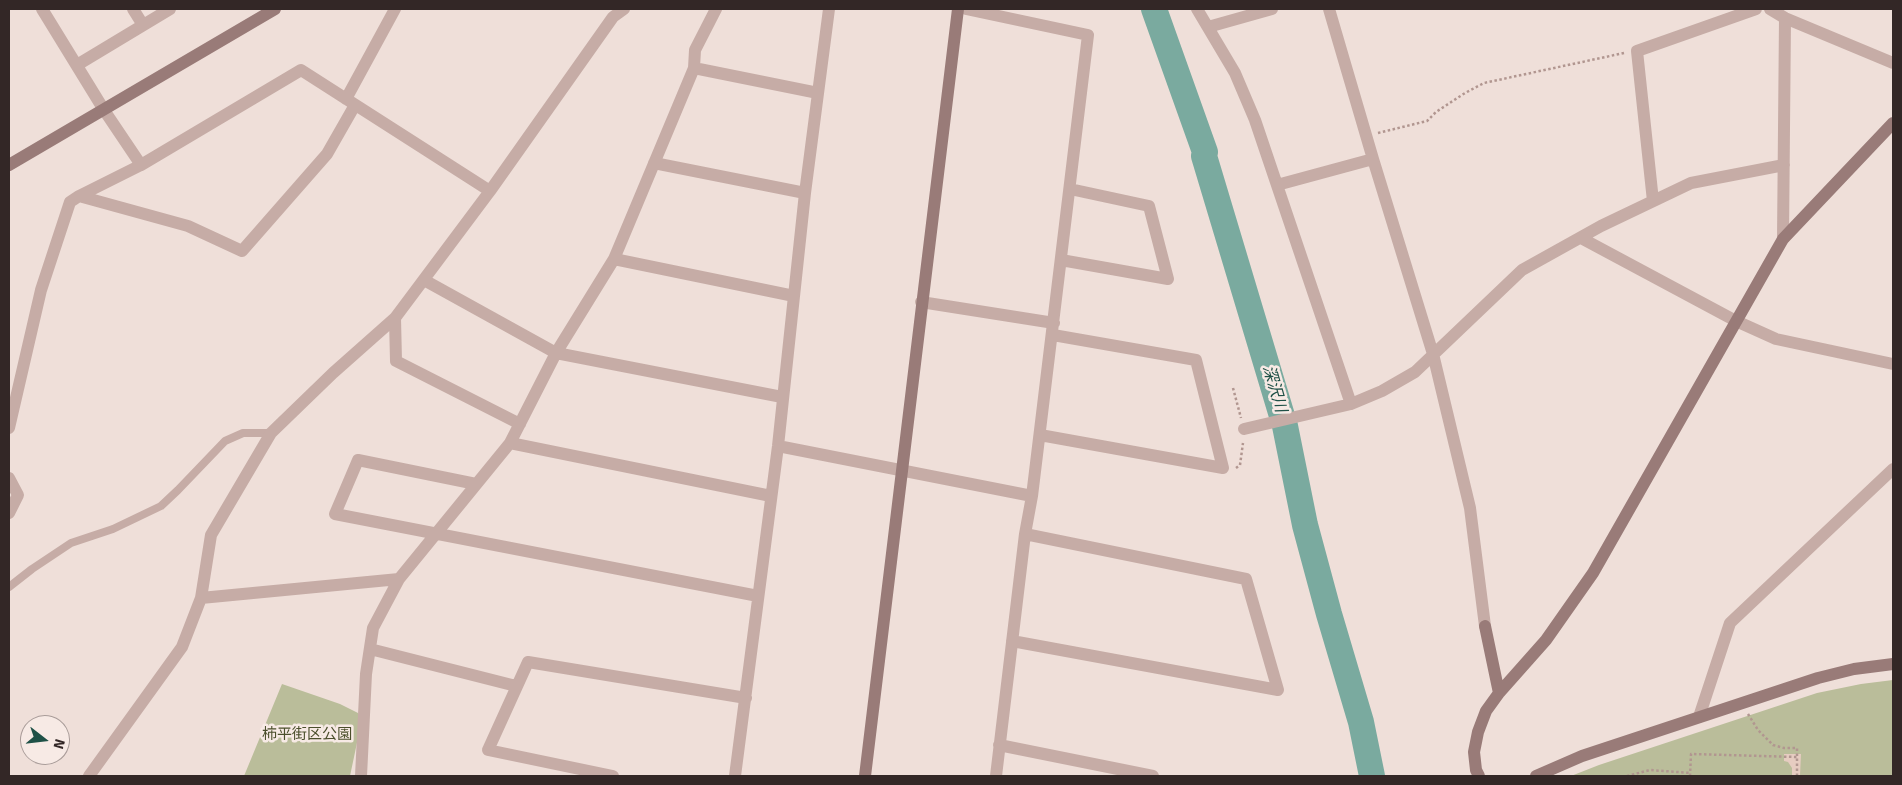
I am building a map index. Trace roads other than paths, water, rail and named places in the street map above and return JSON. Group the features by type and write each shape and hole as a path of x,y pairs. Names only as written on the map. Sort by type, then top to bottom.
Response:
{"street":[{"path":"42,9 104,110 141,165"},
{"path":"133,9 143,25"},
{"path":"77,65 170,9"},
{"path":"9,165 275,9"},
{"path":"80,196 188,226 242,251 327,154 395,9"},
{"path":"89,776 182,647 201,598 211,535 271,433 333,373 395,318 490,191 613,18 624,9"},
{"path":"361,776 366,674 373,628 399,579 510,443 556,353 614,259 694,68 694,50 716,9"},
{"path":"735,776 778,446 782,397 829,9"},
{"path":"865,776 958,9"},
{"path":"966,9 1088,35 1040,435 1025,534 996,776"},
{"path":"1197,9 1238,81 1255,120 1351,404"},
{"path":"1208,27 1272,9"},
{"path":"1329,9 1372,159 1433,354 1470,508 1485,626 1499,693"},
{"path":"1653,201 1637,51 1756,9"},
{"path":"1770,9 1785,18 1893,64"},
{"path":"1783,239 1785,18"},
{"path":"694,68 818,93"},
{"path":"9,428 41,290 70,202 141,165 301,70 490,191"},
{"path":"1479,776 1476,770 1474,752 1478,732 1486,711 1499,693 1546,640 1593,573 1783,239 1893,123"},
{"path":"1277,185 1372,159"},
{"path":"654,163 806,193"},
{"path":"1244,429 1351,404 1382,391 1415,372 1522,270 1691,183 1784,165"},
{"path":"1061,260 1168,279 1149,206 1070,189"},
{"path":"1581,238 1736,321 1776,339 1893,364"},
{"path":"614,259 794,296"},
{"path":"424,280 556,353 782,397"},
{"path":"921,302 1196,360 1223,468 1040,435"},
{"path":"395,318 396,361 520,424"},
{"path":"510,443 770,496"},
{"path":"778,446 1032,496"},
{"path":"476,484 358,460 335,514 758,596"},
{"path":"1698,717 1730,623 1893,468"},
{"path":"9,478 18,495 9,512"},
{"path":"1012,641 1278,690 1246,579 1025,534"},
{"path":"201,598 399,579"},
{"path":"370,650 516,686"},
{"path":"613,776 559,771 488,750 528,662 746,698"},
{"path":"1536,776 1582,756 1818,678 1893,664"},
{"path":"999,745 1153,776"}],"lane":[{"path":"9,587 71,543 113,529 160,506 225,441 243,433 271,433"}],"waterway":[{"name":"深沢川","path":"1154,9 1205,152 1204,156 1285,426 1305,525 1361,722 1372,776"}],"park label":[{"name":"柿平街区公園","path":"307,735"}]}
